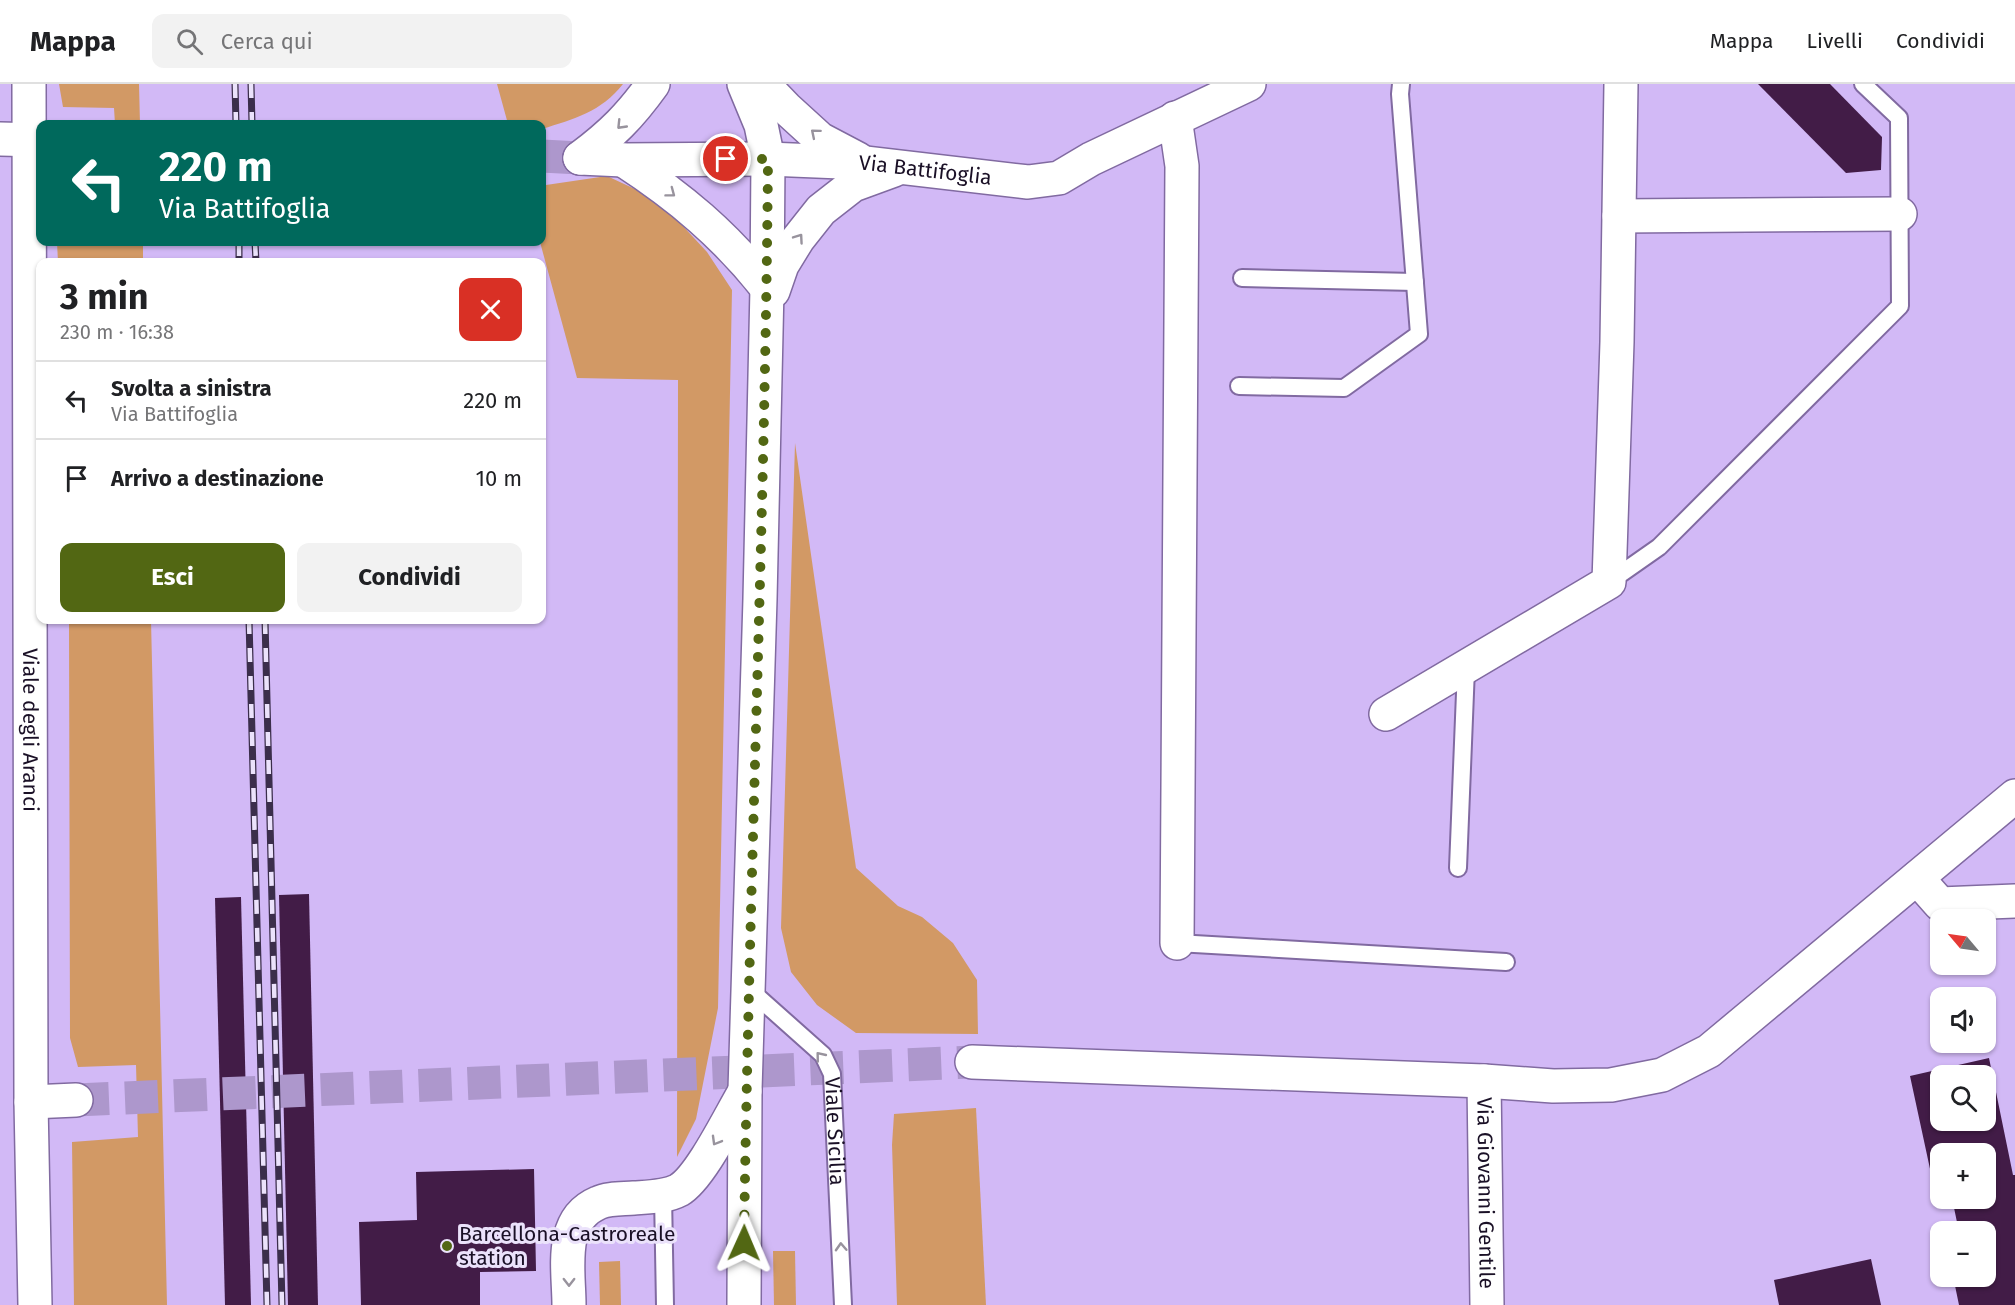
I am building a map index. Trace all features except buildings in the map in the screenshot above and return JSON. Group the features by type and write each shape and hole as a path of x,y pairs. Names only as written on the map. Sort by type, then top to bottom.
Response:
{"street":[{"name":"Viale degli Aranci","path":"29,84 24,139 31,1102 35,1305"},
{"name":"Via Battifoglia","path":"653,84 634,112 609,137 580,158 768,159 865,163 1028,182 1059,178 1091,159 1249,84"},
{"path":"744,84 761,125 768,159 767,299 746,1090 744,1305"},
{"path":"763,84 820,139 865,163"},
{"path":"1386,714 1609,582 1617,342 1621,84"},
{"path":"1175,118 1182,166 1177,943"},
{"path":"623,160 656,181 717,232 744,260 767,299"},
{"path":"767,299 798,239 821,210 853,185 899,168"},
{"path":"1619,216 1900,214"},
{"path":"972,1062 1484,1081 1553,1086 1611,1085 1662,1075 1709,1051 2015,796"},
{"path":"1917,878 1940,904 2015,901"},
{"name":"Via Giovanni Gentile","path":"1484,1081 1487,1305"},
{"path":"569,1305 570,1234 576,1220 586,1209 600,1202 663,1195 678,1190 690,1181 703,1164 746,1090"},
{"path":"31,1102 76,1100"}],"lane":[{"path":"1239,386 1344,388 1419,334 1401,84"},
{"path":"1609,582 1659,547 1900,306 1899,118 1863,84"},
{"path":"1242,278 1415,282"},
{"path":"1458,868 1466,668"},
{"path":"1177,943 1506,962"},
{"name":"Viale Sicilia","path":"750,990 823,1055 832,1074 843,1305"},
{"path":"663,1195 665,1305"}],"shaded area":[{"path":"59,84 139,84 140,120 115,120 114,108 63,107"},
{"path":"497,84 623,84 615,94 596,108 576,118 546,128 546,120 507,120"},
{"path":"607,176 637,190 668,210 707,252 732,290 718,1008 696,1119 677,1157 678,380 577,378 541,246 546,246 546,185"},
{"path":"57,246 143,246 143,258 58,258"},
{"path":"795,443 856,868 898,906 922,917 953,943 977,980 978,1034 856,1033 817,1005 791,972 781,928"},
{"path":"69,624 151,624 167,1305 74,1305 72,1142 138,1137 136,1065 78,1067 70,1038"},
{"path":"976,1108 986,1305 897,1305 892,1145 894,1114"},
{"path":"773,1251 795,1251 796,1305 774,1305"},
{"path":"620,1261 621,1305 600,1305 599,1262"}],"tunnel":[{"path":"546,156 580,158"},
{"path":"76,1100 972,1062"}],"railway":[{"path":"235,84 236,120"},
{"path":"251,84 252,120"},
{"path":"239,246 239,258"},
{"path":"255,246 256,258"},
{"path":"249,624 267,1305"},
{"path":"265,624 282,1305"}],"place":[{"name":"Barcellona-Castroreale station","path":"447,1246"}],"route":[{"path":"726,159 768,159 767,288 744,1243"}]}
